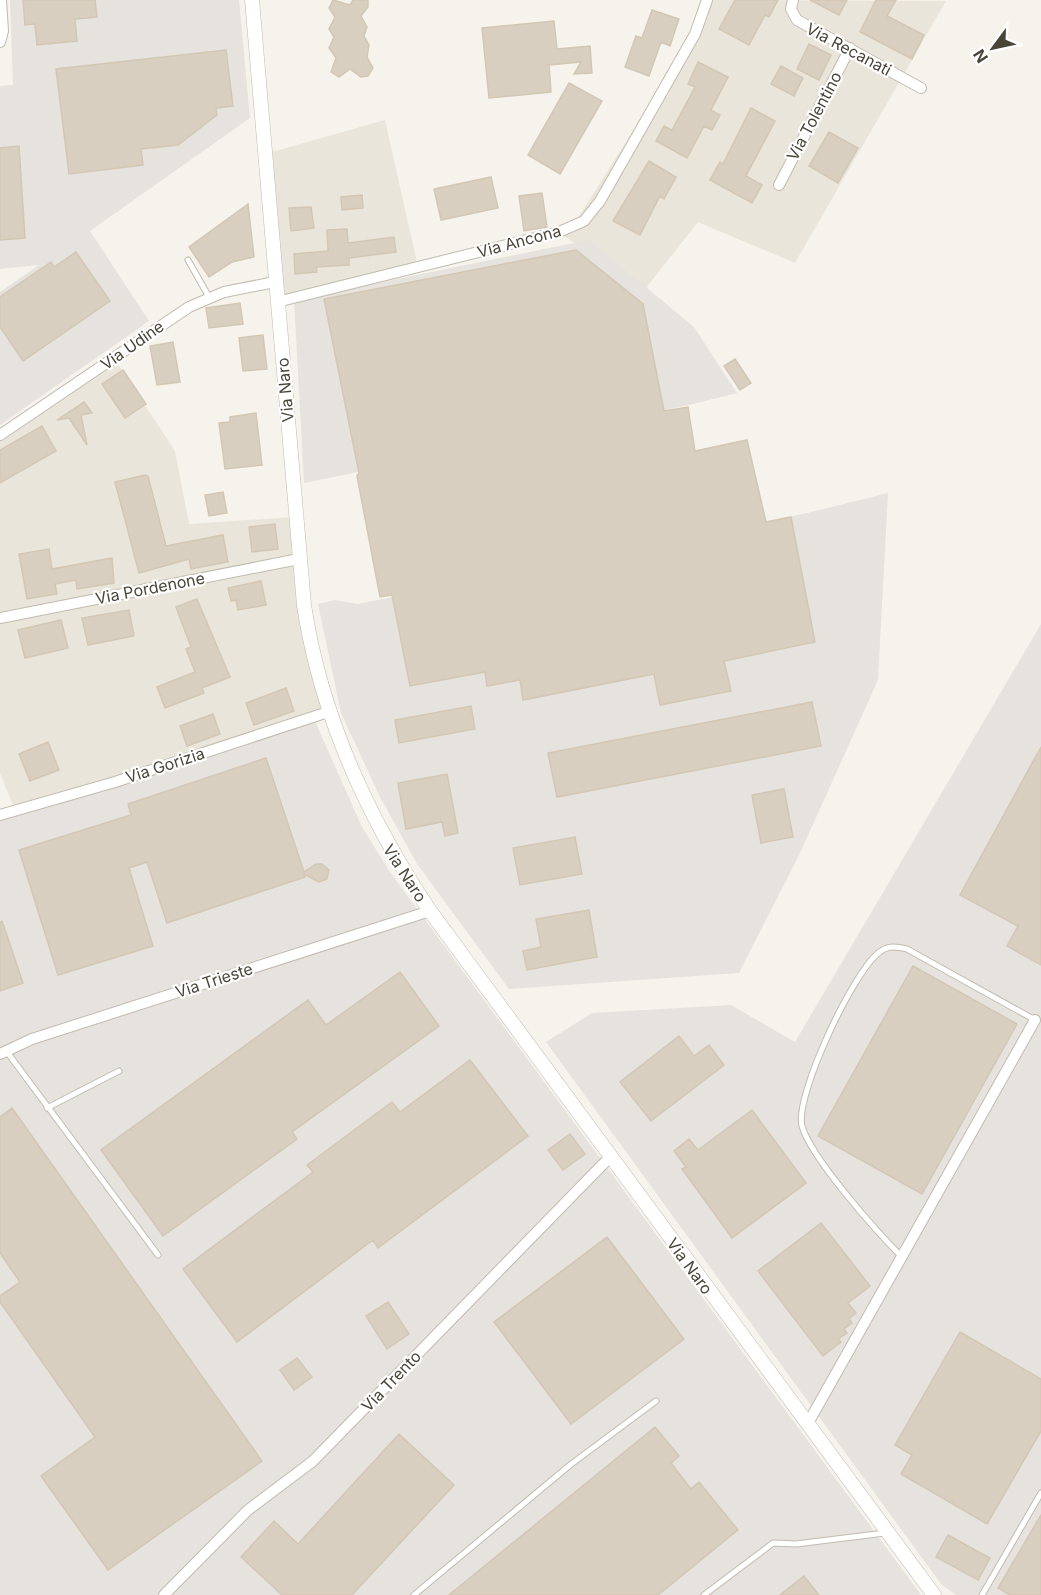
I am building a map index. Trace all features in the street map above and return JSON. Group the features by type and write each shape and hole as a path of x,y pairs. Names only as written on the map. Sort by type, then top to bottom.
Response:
{"street":[{"path":"0,42 3,31 1,0"},
{"name":"Via Naro","path":"252,0 299,559 309,640 328,711 375,823 394,858 430,911 934,1595"},
{"name":"Via Ancona","path":"278,302 559,232 584,220 600,201 689,44 707,0"},
{"name":"Via Recanati","path":"793,0 791,9 797,20 921,88"},
{"name":"Via Tolentino","path":"779,184 850,48"},
{"name":"Via Udine","path":"0,435 53,401 177,313 209,297 275,282"},
{"name":"Via Pordenone","path":"0,618 299,559"},
{"name":"Via Gorizia","path":"0,815 115,782 328,711"},
{"name":"Via Trieste","path":"3,1052 32,1039 430,911"},
{"path":"807,1425 1035,1020"},
{"name":"Via Trento","path":"164,1595 248,1510 313,1461 610,1157"}],"lane":[{"path":"188,260 209,297"},
{"path":"902,1257 820,1160 801,1123 806,1088 834,1022 859,977 873,956 883,949 895,947 907,949 1035,1020"},
{"path":"3,1052 158,1255"},
{"path":"47,1108 118,1071"},
{"path":"414,1595 570,1465 656,1401"},
{"path":"982,1595 1041,1493"},
{"path":"705,1595 773,1543 796,1544 887,1533"}],"shaded area":[{"path":"10,0 239,0 250,118 90,231 149,321 0,425 0,292 39,265 0,269 0,86 13,85"},
{"path":"707,0 946,1 795,263 698,222 642,293 559,232 572,227 695,34"},
{"path":"385,120 418,267 277,302 265,154"},
{"path":"589,240 694,327 737,393 689,405 304,483 294,300"},
{"path":"114,358 175,451 189,524 296,517 328,712 15,811 0,773 0,435"},
{"path":"888,493 878,680 801,851 739,973 509,989 417,864 380,797 341,713 318,604 335,600 358,604 803,514"},
{"path":"1041,624 1041,1595 956,1595 941,1584 546,1042 592,1013 731,1005 795,1042"},
{"path":"314,719 362,827 390,872 921,1595 0,1595 0,821"}],"building":[{"path":"23,0 95,0 97,17 75,19 77,41 37,45 35,24 25,25"},
{"path":"333,0 350,5 353,0 368,0 368,7 361,16 367,27 364,36 369,45 367,57 373,68 368,76 361,77 350,69 339,77 331,72 336,58 329,48 334,37 329,29 335,17 329,8"},
{"path":"735,0 778,0 769,17 765,15 749,45 719,29"},
{"path":"810,0 847,0 839,15"},
{"path":"876,0 896,0 887,16 924,35 912,59 860,32"},
{"path":"652,10 679,19 670,46 661,42 649,76 625,67 636,36 642,38"},
{"path":"554,21 557,49 590,46 592,73 574,74 581,62 549,65 551,92 489,98 482,28"},
{"path":"809,44 831,55 819,80 797,69"},
{"path":"226,50 233,106 216,108 217,115 178,145 141,149 143,165 69,174 56,69"},
{"path":"698,62 728,77 711,110 720,115 712,130 704,126 687,158 656,141 664,126 672,130 695,87 688,84"},
{"path":"781,66 803,78 794,96 771,84"},
{"path":"569,83 602,101 560,174 528,155"},
{"path":"751,108 775,121 746,176 762,185 752,203 710,180 720,162 723,164"},
{"path":"829,132 858,148 838,183 809,166"},
{"path":"19,146 25,238 0,240 0,148"},
{"path":"649,161 676,177 664,199 660,196 640,235 613,221"},
{"path":"491,177 498,208 441,220 434,189"},
{"path":"542,193 547,227 524,231 519,196"},
{"path":"362,195 363,208 342,210 341,197"},
{"path":"248,204 254,257 232,262 209,277 189,247"},
{"path":"311,207 314,228 291,231 289,208"},
{"path":"347,229 348,243 394,237 396,252 349,258 349,265 316,267 317,272 295,274 294,254 328,251 327,230"},
{"path":"576,250 643,304 664,411 688,407 695,451 747,440 766,522 791,517 815,642 724,661 731,691 660,705 654,674 523,700 520,680 487,686 485,672 410,686 392,595 380,597 357,476 359,473 324,299"},
{"path":"76,252 110,301 23,361 0,327 0,297 51,262 54,267"},
{"path":"240,303 243,324 209,328 206,308"},
{"path":"263,335 267,369 243,371 239,338"},
{"path":"173,342 180,382 157,385 150,346"},
{"path":"735,359 751,383 740,390 724,366"},
{"path":"123,370 146,404 125,418 102,384"},
{"path":"84,402 92,413 81,415 87,445 69,418 57,420"},
{"path":"256,413 262,465 225,469 219,423 230,422 230,417"},
{"path":"42,426 56,451 0,483 0,450"},
{"path":"148,476 166,546 223,535 228,562 191,569 189,559 139,573 115,482"},
{"path":"223,492 227,513 209,516 205,495"},
{"path":"275,524 278,549 252,552 249,527"},
{"path":"49,549 52,569 112,558 114,583 77,589 76,580 55,584 57,594 27,599 19,554"},
{"path":"261,581 266,605 238,610 236,600 231,601 228,588"},
{"path":"197,599 230,677 202,688 204,693 165,708 157,687 195,672 186,649 191,647 176,607"},
{"path":"129,610 134,636 88,645 82,618"},
{"path":"61,620 68,648 25,658 18,630"},
{"path":"286,688 294,711 254,725 246,703"},
{"path":"812,702 821,746 557,797 548,753"},
{"path":"471,706 475,729 399,743 395,720"},
{"path":"213,714 220,734 187,746 180,726"},
{"path":"48,742 59,770 30,781 19,754"},
{"path":"1041,747 1041,965 1007,946 1018,926 960,895"},
{"path":"266,758 304,872 316,864 322,864 329,870 327,879 319,882 304,874 305,877 167,923 147,862 129,868 153,946 58,975 19,850 131,815 128,804"},
{"path":"447,774 458,833 445,836 442,822 406,829 398,783"},
{"path":"784,789 793,837 761,843 752,795"},
{"path":"575,837 582,874 520,885 513,848"},
{"path":"589,910 597,957 527,970 523,951 541,947 536,919"},
{"path":"2,921 23,983 0,991 0,922"},
{"path":"913,966 1017,1024 922,1194 818,1136"},
{"path":"400,972 439,1026 292,1132 297,1139 163,1236 101,1150 308,1000 326,1025"},
{"path":"679,1036 694,1056 709,1045 724,1065 651,1121 620,1082"},
{"path":"470,1060 528,1136 378,1248 373,1240 237,1342 183,1269 313,1172 307,1165 392,1102 400,1112"},
{"path":"12,1108 262,1461 108,1570 41,1476 95,1437 0,1302 0,1296 20,1282 0,1253 0,1117"},
{"path":"752,1110 806,1183 732,1238 682,1169 686,1167 674,1151 689,1139 698,1150"},
{"path":"570,1134 585,1154 563,1170 548,1150"},
{"path":"821,1223 870,1286 848,1303 856,1313 849,1319 852,1323 844,1329 847,1333 838,1339 841,1342 823,1356 758,1271"},
{"path":"607,1237 684,1339 571,1424 494,1322"},
{"path":"388,1302 409,1334 387,1349 366,1316"},
{"path":"960,1332 1041,1379 1041,1431 987,1524 901,1474 912,1455 895,1445"},
{"path":"297,1358 312,1377 294,1390 280,1370"},
{"path":"655,1427 679,1456 671,1463 691,1489 699,1482 738,1530 658,1595 449,1595"},
{"path":"399,1434 454,1485 352,1595 282,1595 241,1557 274,1521 298,1544"},
{"path":"1041,1515 1041,1595 1010,1595 998,1588"},
{"path":"948,1535 990,1558 978,1580 936,1557"},
{"path":"804,1576 819,1595 780,1595"}]}
